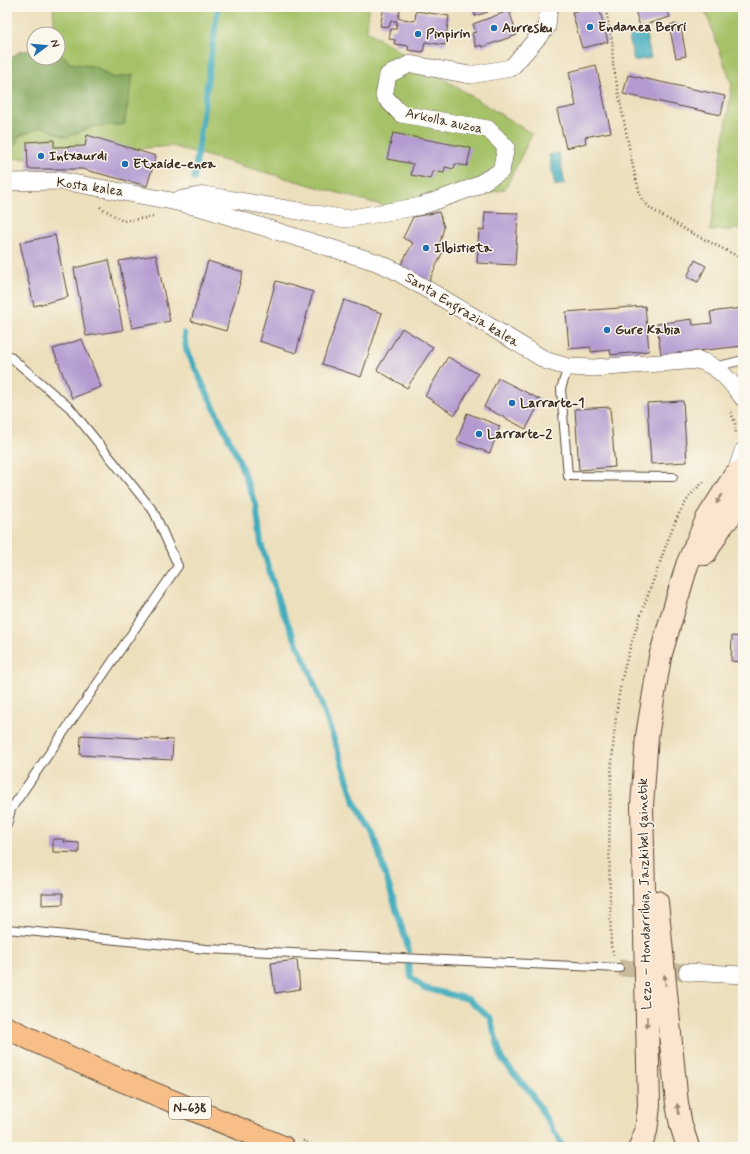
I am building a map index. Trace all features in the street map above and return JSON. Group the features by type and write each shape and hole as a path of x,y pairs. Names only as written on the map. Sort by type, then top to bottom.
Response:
{"main road":[{"name":"Lezo – Hondarribia, Jaizkibel gainetik","path":"640,1147 646,1131 649,1106 642,806 646,736 660,657 687,565 707,518 739,472"},
{"name":"Lezo – Hondarribia, Jaizkibel gainetik","path":"688,1147 681,1125 677,1104 654,863 652,806 656,739 670,658 697,568 721,527 743,500"},
{"name":"N-638","path":"7,1028 97,1070 283,1147"},
{"name":"N-638","path":"7,1040 97,1070"}],"street":[{"name":"Arkolla auzoa","path":"172,201 204,195 346,219 421,206 474,187 501,171 506,147 488,129 401,114 384,96 388,75 410,64 470,75 511,68 547,27 549,7"},
{"name":"Kosta kalea","path":"7,182 62,181 172,201"},
{"name":"Santa Engrazia kalea","path":"172,201 202,208 376,262 394,270 547,361 568,367 594,368 698,360 708,363 715,367 732,384 736,403"},
{"path":"739,444 739,472"},
{"path":"687,972 743,975"}],"lane":[{"path":"7,354 70,408 154,512 178,566 11,810 7,825"},
{"path":"715,367 743,360"},
{"path":"568,367 561,389 568,476 673,477"},
{"path":"7,929 206,949 619,968"}],"path":[{"path":"603,7 606,11 612,39 613,65 633,167 641,198 651,209 686,230 743,259"},
{"path":"96,204 108,213 123,221 157,217"},
{"path":"736,403 735,423 739,444"}],"green space":[{"path":"53,7 369,7 367,31 532,134 505,189 413,214 172,146 10,159 19,136 42,127 66,137 99,125 124,124 113,78 96,67 70,63 66,59 66,26 54,26"},
{"path":"704,7 743,7 743,229 710,231 732,85"},
{"path":"20,51 26,51 26,66 66,66 66,59 70,63 96,67 113,78 133,75 124,125 95,126 66,137 42,127 19,136 10,159 7,157 7,61"}],"water":[{"path":"645,30 651,58 634,61 628,33"},
{"path":"559,153 565,184 555,186 549,155"}],"building":[{"name":"Pinpirin","path":"384,7 400,10 398,18 415,21 416,11 449,16 445,45 425,42 423,52 408,50 409,46 394,44 395,40 389,39 391,29 396,29 397,21 391,21 389,27 380,26"},
{"path":"473,7 486,7 488,12 475,16"},
{"name":"Aurresku","path":"502,7 511,7 513,12 510,13 517,35 482,47 481,45 476,47 472,33 476,32 473,24 503,13"},
{"name":"Endanea Berri","path":"591,7 599,7 608,42 582,48 572,12"},
{"path":"634,7 666,7 670,17 640,26"},
{"path":"676,24 681,27 686,56 676,58 669,25"},
{"path":"596,65 611,132 585,137 586,143 566,148 557,110 576,106 569,72"},
{"path":"628,75 725,96 721,115 623,94"},
{"path":"393,133 471,148 467,166 455,164 454,169 445,167 444,173 433,171 431,179 411,175 413,164 387,159"},
{"path":"87,135 156,156 147,186 82,169 28,169 27,142 54,140 54,147 85,146"},
{"name":"Ilbistieta","path":"439,212 444,227 439,246 444,249 428,283 400,266 413,243 403,238 413,217"},
{"path":"485,212 518,213 515,265 477,263 479,230 484,230"},
{"path":"55,235 68,297 34,306 20,243"},
{"path":"156,255 170,321 132,328 119,261"},
{"path":"109,260 123,330 86,336 74,268"},
{"path":"695,260 706,266 698,282 687,277"},
{"path":"208,261 243,272 226,331 191,321"},
{"path":"276,281 313,292 296,353 259,341"},
{"path":"344,300 382,313 361,377 322,364"},
{"name":"Gure Kabia","path":"645,306 649,351 611,355 610,350 591,352 591,347 569,349 566,312"},
{"path":"743,308 743,346 661,355 657,324 692,319 693,325 712,323 710,312"},
{"path":"402,328 433,347 407,388 377,370"},
{"path":"82,339 101,387 72,398 53,349"},
{"path":"448,357 478,374 455,415 425,396"},
{"name":"Larrarte-1","path":"498,378 541,400 526,429 484,407"},
{"path":"683,401 687,462 651,464 647,403"},
{"path":"610,407 615,467 579,470 575,409"},
{"name":"Larrarte-2","path":"467,413 500,426 490,453 457,441"},
{"path":"732,636 743,637 743,662 731,661"},
{"path":"81,735 173,740 172,760 80,755"},
{"path":"53,839 65,839 64,842 79,843 79,853 53,852"},
{"path":"42,893 63,893 63,904 42,905"},
{"path":"297,960 300,989 275,993 271,963"}],"waterway":[{"path":"194,179 218,7"},
{"path":"184,333 186,349 238,458 256,505 261,543 280,606 310,672 355,803 373,834 409,951"},
{"path":"408,962 411,977 424,988 468,999 490,1018 502,1060 531,1093 563,1147"}],"tunnel":[{"path":"619,968 687,972"}],"place":[{"name":"Endanea Berri","path":"590,27"},
{"name":"Aurresku","path":"494,28"},
{"name":"Pinpirin","path":"418,34"},
{"name":"Intxaurdi","path":"41,156"},
{"name":"Etxaide-enea","path":"125,164"},
{"name":"Ilbistieta","path":"426,248"},
{"name":"Gure Kabia","path":"607,330"},
{"name":"Larrarte-1","path":"512,403"},
{"name":"Larrarte-2","path":"479,434"}]}
